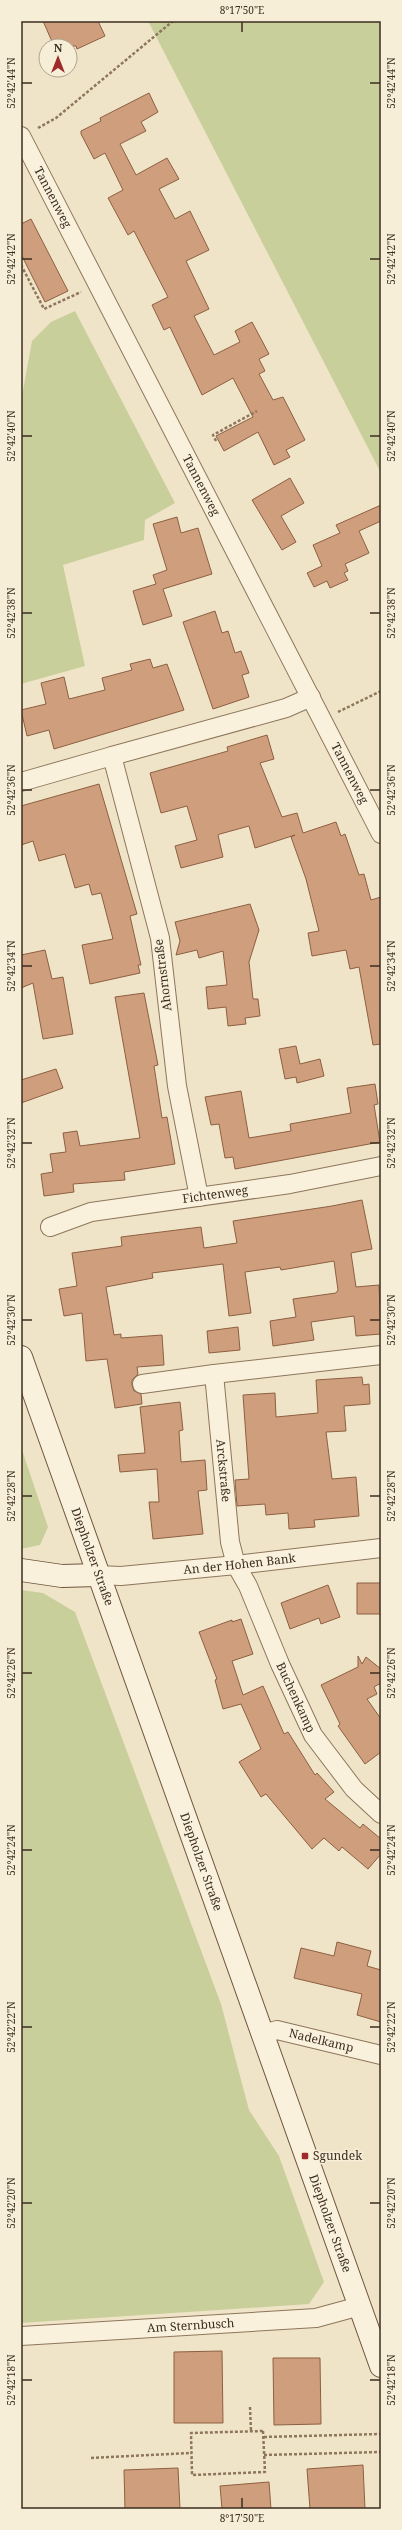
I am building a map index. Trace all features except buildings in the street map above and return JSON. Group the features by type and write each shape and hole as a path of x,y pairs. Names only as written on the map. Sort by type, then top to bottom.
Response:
{"main road":[{"name":"Diepholzer Straße","path":"21,1357 97,1575 381,2366"},
{"path":"21,1570 62,1576 97,1575"}],"street":[{"name":"Tannenweg","path":"21,136 381,834"},
{"path":"21,782 286,708 311,697"},
{"name":"Ahornstraße","path":"112,756 157,925 177,1086 199,1197"},
{"name":"Fichtenweg","path":"50,1227 91,1212 290,1184 381,1166"},
{"path":"142,1384 214,1374 381,1355"},
{"name":"Arckstraße","path":"214,1374 230,1542 236,1565"},
{"name":"An der Hohen Bank","path":"97,1575 121,1576 236,1565 381,1548"},
{"name":"Buchenkamp","path":"236,1565 248,1586 280,1664 313,1735 354,1789 381,1814"},
{"name":"Nadelkamp","path":"263,2034 277,2030 381,2055"},
{"name":"Am Sternbusch","path":"21,2336 316,2318 360,2306"}],"path":[{"path":"21,136 56,118 174,21"},
{"path":"21,265 44,309 98,284"},
{"path":"216,441 213,435 257,411"},
{"path":"322,720 381,691"},
{"path":"250,2407 251,2431"},
{"path":"263,2431 263,2437 265,2472 192,2474 190,2433 263,2431"},
{"path":"263,2437 381,2434"},
{"path":"264,2455 381,2452"},
{"path":"91,2458 191,2453"}],"green space":[{"path":"148,21 381,21 381,473"},
{"path":"75,311 175,503 145,520 144,540 63,565 85,666 21,684 21,401 32,341 51,322"},
{"path":"21,1447 48,1527 40,1545 21,1549"},
{"path":"21,1590 43,1593 75,1612 221,2004 249,2110 279,2156 324,2282 309,2304 21,2323"}],"place":[{"name":"Sgundek","path":"305,2156"}]}
